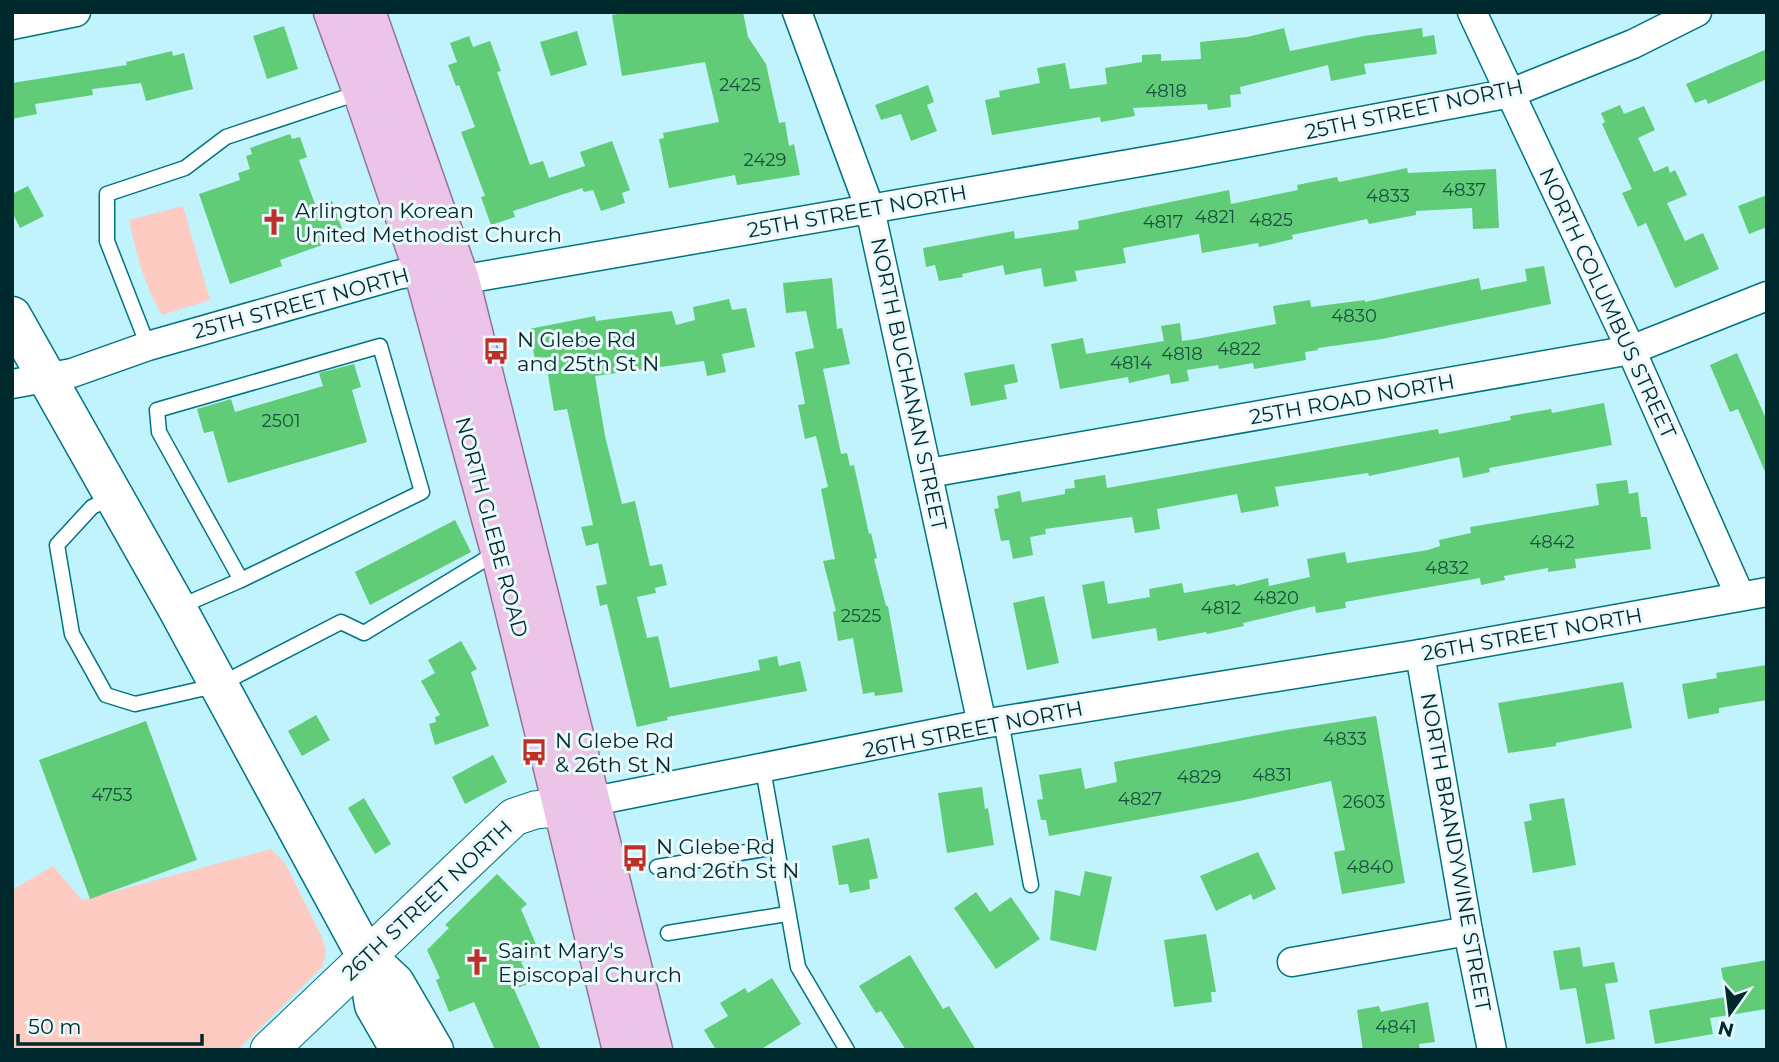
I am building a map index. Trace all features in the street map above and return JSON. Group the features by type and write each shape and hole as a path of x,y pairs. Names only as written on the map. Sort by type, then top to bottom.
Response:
{"main road":[{"name":"NORTH GLEBE ROAD","path":"333,12 423,270 500,551 653,1050"},
{"name":"NORTH GLEBE ROAD","path":"366,12 460,280 576,804 622,1050"},
{"path":"12,316 30,381 115,496 177,607 366,956 374,1005 400,1050"},
{"path":"366,956 396,983 434,1050"}],"street":[{"path":"12,25 76,12"},
{"name":"NORTH BUCHANAN STREET","path":"797,12 870,209 929,473 991,723"},
{"name":"NORTH COLUMBUS STREET","path":"1472,12 1631,350 1754,594"},
{"name":"25TH STREET NORTH","path":"30,381 72,373 148,346 382,279 423,270 460,280 1181,155 1511,93 1633,44 1697,12"},
{"name":"25TH ROAD NORTH","path":"929,473 1631,350 1767,296"},
{"name":"26TH STREET NORTH","path":"269,1050 514,817 535,810 763,769 991,723 1420,654 1754,594"},
{"name":"NORTH BRANDYWINE STREET","path":"1420,654 1468,931 1492,1050"},
{"path":"1292,962 1468,931"}],"lane":[{"path":"148,346 107,241 107,194 185,168 226,136 362,92"},
{"path":"177,607 241,580 422,492 380,346 157,410 159,432 241,580"},
{"path":"115,496 92,507 57,545 72,634 106,695 135,704 219,684 341,622 364,633 500,551"},
{"path":"991,723 1031,885"},
{"path":"763,769 798,967 843,1048"},
{"path":"657,867 776,847"},
{"path":"668,933 788,914"}],"shaded area":[{"path":"183,206 210,300 162,315 141,269 129,220"},
{"path":"271,849 285,863 322,937 326,951 323,966 238,1050 12,1050 12,890 53,866 82,900"}],"building":[{"path":"627,12 743,12 748,37 766,64 779,123 785,122 789,146 794,144 800,175 737,185 735,175 669,188 659,139 664,138 663,133 719,122 705,62 622,76 612,15"},
{"path":"284,26 298,69 267,79 253,36"},
{"path":"1284,28 1290,51 1422,28 1423,37 1434,35 1437,54 1364,64 1366,74 1331,81 1328,65 1240,87 1241,94 1230,95 1231,107 1208,110 1207,104 1133,108 1135,116 1101,122 1100,117 992,135 985,100 1000,97 999,91 1040,83 1037,68 1065,63 1070,89 1107,84 1105,68 1142,62 1142,55 1161,54 1161,61 1201,59 1200,42 1247,37"},
{"path":"577,31 587,65 551,76 540,42"},
{"path":"469,36 473,47 490,41 501,71 497,72 530,165 543,161 549,178 585,166 580,152 612,141 630,190 622,193 625,203 601,211 593,190 584,192 582,188 513,211 515,217 491,225 481,197 485,196 461,132 475,127 448,65 457,62 450,43"},
{"path":"1767,49 1767,79 1708,104 1706,99 1695,103 1686,84"},
{"path":"172,51 173,56 184,53 193,89 146,101 141,83 92,89 93,95 35,104 37,114 12,119 12,83 127,65 126,62"},
{"path":"928,85 934,102 927,105 937,131 911,141 901,114 881,120 875,105"},
{"path":"1620,105 1624,114 1644,106 1655,130 1638,138 1654,172 1668,166 1670,173 1675,170 1687,195 1667,203 1685,241 1703,233 1719,269 1675,288 1646,223 1638,227 1622,193 1632,189 1602,124 1605,122 1601,113"},
{"name":"Arlington Korean United Methodist Church","path":"290,134 292,139 300,137 307,157 299,160 316,207 332,201 345,237 280,260 282,266 230,284 199,194 240,180 238,173 250,169 246,156 252,154 250,148"},
{"path":"1407,168 1408,173 1496,169 1499,228 1473,229 1472,208 1416,211 1416,215 1369,224 1367,219 1292,235 1293,239 1259,247 1258,243 1202,253 1199,234 1123,248 1126,263 1075,271 1077,281 1044,287 1041,268 1005,275 1003,265 939,281 935,265 926,267 923,248 1014,231 1015,239 1079,229 1078,221 1229,190 1231,204 1298,190 1297,185 1337,177 1339,182"},
{"path":"28,186 44,216 20,228 12,212 12,194"},
{"path":"1767,195 1767,227 1749,234 1738,206"},
{"path":"1544,266 1551,304 1382,339 1318,348 1305,352 1306,360 1254,369 1253,363 1219,369 1218,365 1187,370 1189,381 1171,384 1169,374 1129,383 1128,377 1060,389 1051,344 1083,338 1086,354 1164,341 1161,326 1180,323 1182,341 1196,339 1276,324 1273,306 1310,300 1311,307 1365,302 1479,278 1481,290 1527,281 1525,269"},
{"path":"832,278 837,329 842,328 850,364 823,369 841,454 847,453 850,466 854,465 869,534 871,533 877,558 874,559 888,606 903,692 875,696 874,692 863,694 853,638 838,641 833,612 836,611 823,561 835,559 821,489 828,487 816,436 805,439 798,405 805,404 795,352 814,348 806,311 786,313 783,283"},
{"path":"729,299 732,310 746,308 755,347 722,354 726,372 707,376 704,361 595,376 605,436 622,504 635,501 650,566 662,564 667,585 655,588 656,593 637,597 647,638 658,636 670,688 760,670 758,660 777,656 779,666 800,661 807,691 667,717 668,720 637,727 607,604 600,606 596,586 607,584 598,543 586,546 581,527 593,525 567,409 554,411 545,357 535,359 529,329 595,316 596,321 672,311 676,325 695,320 693,307"},
{"path":"1737,353 1767,421 1767,476 1738,409 1730,412 1710,365"},
{"path":"354,364 361,387 352,390 367,442 228,483 213,431 204,433 197,409 231,399 235,412 323,386 319,373"},
{"path":"1014,364 1018,382 1004,385 1007,399 971,406 964,373"},
{"path":"1604,403 1612,445 1489,468 1490,472 1463,478 1459,457 1369,476 1368,473 1275,487 1279,506 1241,513 1237,494 1157,509 1160,529 1135,533 1132,517 1045,529 1046,534 1030,537 1033,555 1013,559 1009,540 1001,541 994,509 999,508 997,496 1020,491 1022,502 1065,494 1065,489 1075,488 1074,480 1105,475 1107,488 1438,429 1439,434 1511,420 1510,416 1551,409 1552,413"},
{"path":"1627,480 1629,494 1638,492 1641,517 1647,517 1651,549 1575,559 1576,568 1548,572 1548,568 1504,576 1505,580 1481,585 1480,578 1345,602 1346,608 1316,613 1315,606 1207,634 1206,632 1158,641 1156,628 1092,639 1082,585 1104,581 1108,604 1150,597 1149,589 1182,583 1184,593 1235,584 1236,586 1268,578 1269,586 1310,577 1307,559 1345,552 1347,563 1428,550 1440,546 1439,540 1471,533 1470,527 1599,505 1596,484"},
{"path":"455,520 471,552 370,605 355,572"},
{"path":"1044,596 1059,663 1027,670 1013,603"},
{"path":"461,641 477,669 471,672 489,726 435,745 429,724 436,722 435,717 440,715 421,681 435,673 428,660"},
{"path":"1767,665 1767,700 1719,708 1719,713 1688,719 1682,684 1717,678 1716,673"},
{"path":"1623,682 1632,728 1556,743 1556,746 1508,753 1498,703"},
{"path":"316,715 330,740 302,756 288,731"},
{"path":"1376,716 1405,883 1342,894 1334,852 1345,850 1331,781 1049,836 1046,820 1041,820 1037,800 1043,799 1039,775 1081,768 1085,789 1117,782 1114,762"},
{"path":"146,721 197,860 90,899 39,760"},
{"path":"493,755 507,782 465,804 452,777"},
{"path":"982,787 994,845 947,853 938,793"},
{"path":"364,798 391,844 375,854 348,808"},
{"path":"1564,798 1576,865 1533,873 1524,822 1532,820 1529,804"},
{"path":"869,838 878,878 869,880 870,889 850,893 848,884 839,885 832,846"},
{"path":"1258,852 1276,889 1253,900 1251,894 1216,911 1200,876"},
{"path":"1085,871 1112,877 1096,951 1050,940 1055,890 1080,896"},
{"name":"Saint Mary's Episcopal Church","path":"497,874 527,904 521,909 540,954 521,962 531,983 514,989 541,1050 495,1050 474,1002 449,1012 436,980 440,978 427,950 449,928 445,925"},
{"path":"976,892 990,912 1011,897 1040,939 996,969 954,908"},
{"path":"1206,934 1216,992 1211,992 1212,1002 1174,1007 1164,940"},
{"path":"1580,947 1583,967 1614,962 1618,982 1605,984 1615,1039 1586,1044 1576,988 1560,990 1553,951"},
{"path":"910,955 943,1009 949,1006 976,1050 906,1050 881,1011 876,1013 859,986"},
{"path":"1767,960 1767,1009 1710,1018 1713,1034 1655,1044 1649,1010 1726,997 1721,968"},
{"path":"772,978 801,1024 760,1050 716,1050 704,1030 728,1016 720,1003 745,988 748,993"},
{"path":"1428,1002 1435,1042 1419,1044 1420,1050 1363,1050 1357,1010 1379,1006 1381,1012"}],"place":[{"name":"Arlington Korean United Methodist Church","path":"274,222"},
{"name":"N Glebe Rd and 25th St N","path":"496,351"},
{"name":"N Glebe Rd & 26th St N","path":"534,752"},
{"name":"N Glebe Rd and 26th St N","path":"635,858"},
{"name":"Saint Mary's Episcopal Church","path":"477,962"}]}
